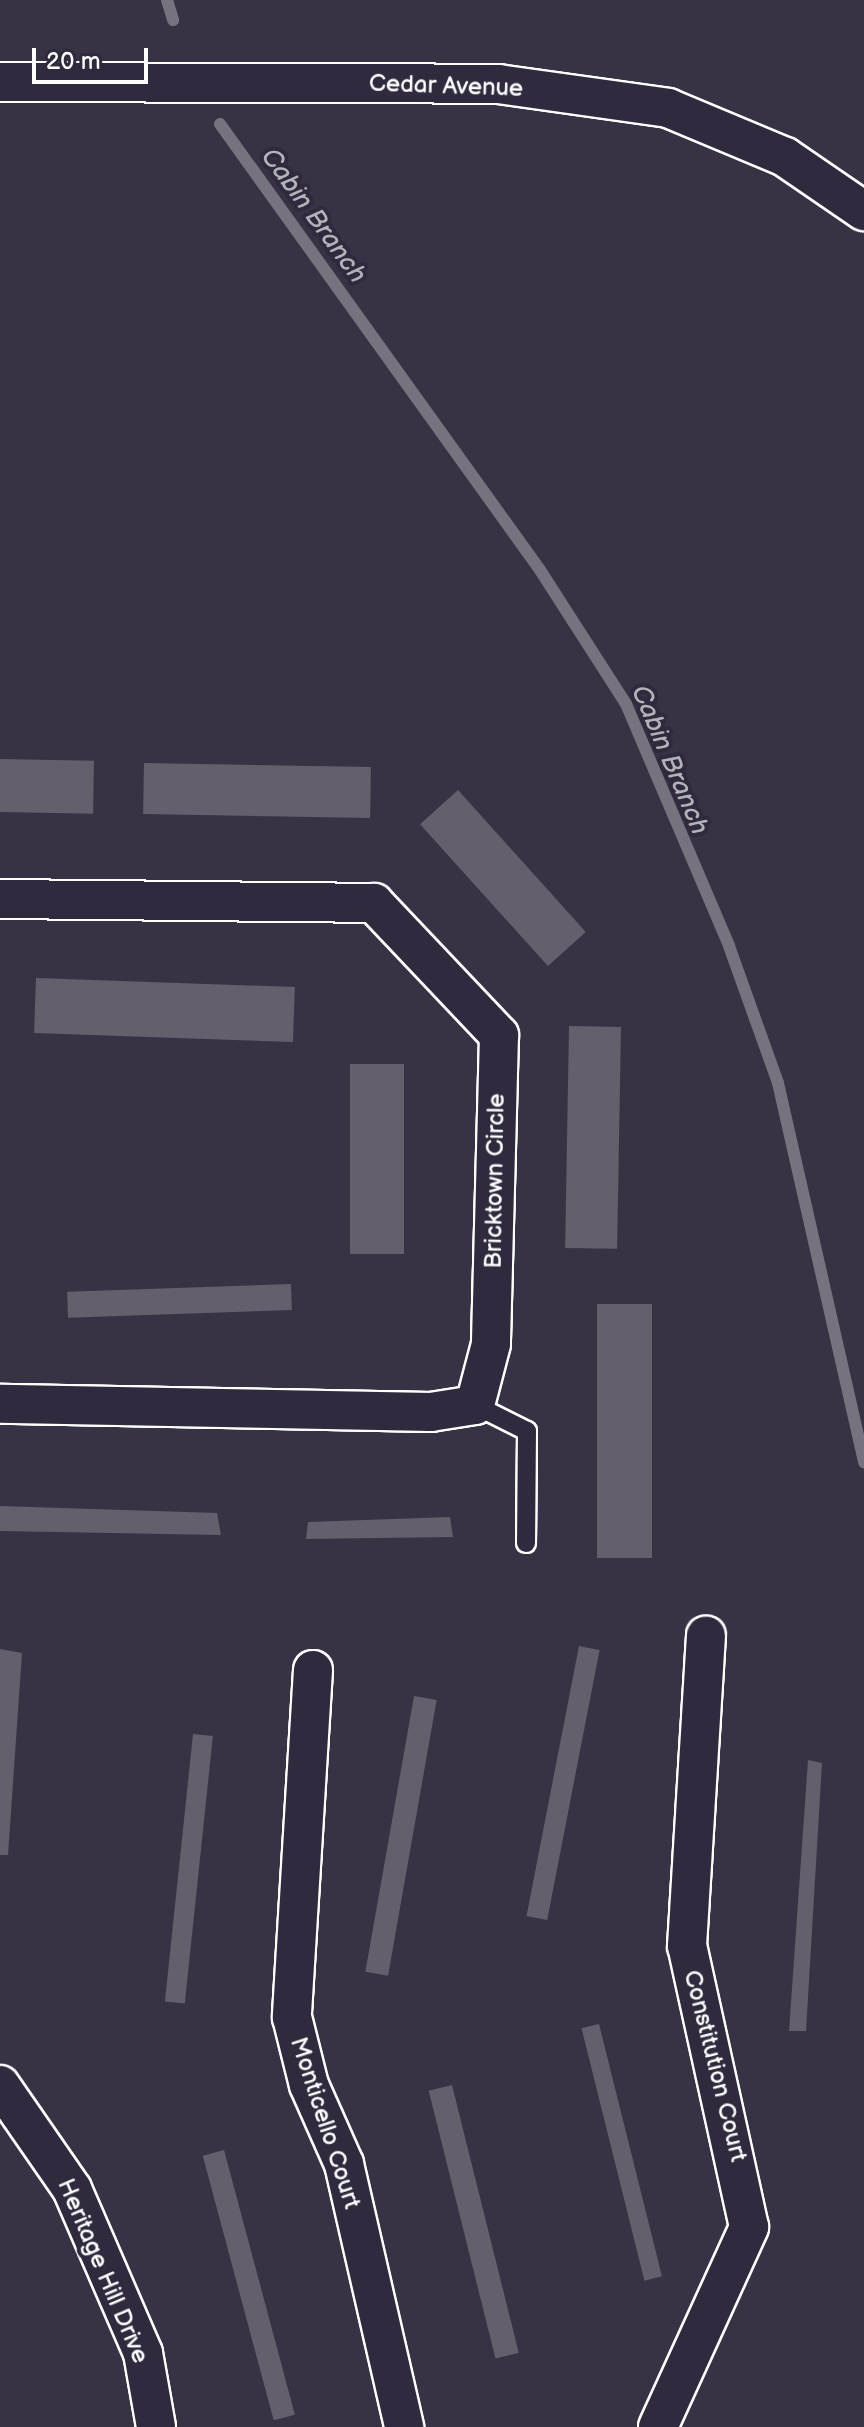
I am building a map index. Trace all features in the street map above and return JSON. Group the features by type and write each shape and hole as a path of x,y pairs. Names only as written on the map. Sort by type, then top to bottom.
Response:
{"street":[{"name":"Cedar Avenue","path":"0,82 498,84 668,108 785,157 864,211"},
{"name":"Bricktown Circle","path":"0,899 374,903 499,1035 491,1344 475,1405"},
{"path":"0,1404 431,1412 475,1405"},
{"name":"Constitution Court","path":"658,2427 749,2227 687,1946 706,1636"},
{"name":"Monticello Court","path":"313,1670 292,2017 309,2085 344,2164 404,2427"},
{"name":"Heritage Hill Drive","path":"0,2085 72,2189 143,2353 156,2427"}],"lane":[{"path":"475,1405 527,1431 526,1543"}],"building":[{"path":"0,759 94,761 93,814 0,812"},
{"path":"144,763 371,767 370,818 143,814"},
{"path":"458,790 586,932 548,966 420,824"},
{"path":"36,978 295,987 293,1042 34,1033"},
{"path":"569,1026 621,1027 617,1249 565,1248"},
{"path":"350,1064 404,1064 404,1254 350,1254"},
{"path":"291,1284 292,1310 68,1318 67,1292"},
{"path":"597,1304 652,1304 652,1558 597,1558"},
{"path":"0,1506 217,1513 221,1535 0,1531"},
{"path":"450,1517 453,1537 306,1539 308,1522"},
{"path":"579,1646 600,1650 547,1920 527,1916"},
{"path":"0,1649 22,1653 8,1855 0,1855"},
{"path":"414,1696 437,1700 388,1976 365,1972"},
{"path":"193,1734 213,1736 185,2004 165,2002"},
{"path":"808,1760 822,1763 806,2031 789,2031"},
{"path":"599,2024 662,2276 644,2281 582,2028"},
{"path":"452,2085 519,2353 495,2359 429,2091"},
{"path":"224,2150 295,2415 274,2420 203,2156"}],"waterway":[{"name":"Cabin Branch","path":"167,0 173,20"},
{"name":"Cabin Branch","path":"220,124 540,570 626,704 729,946 778,1083 864,1462"}]}
